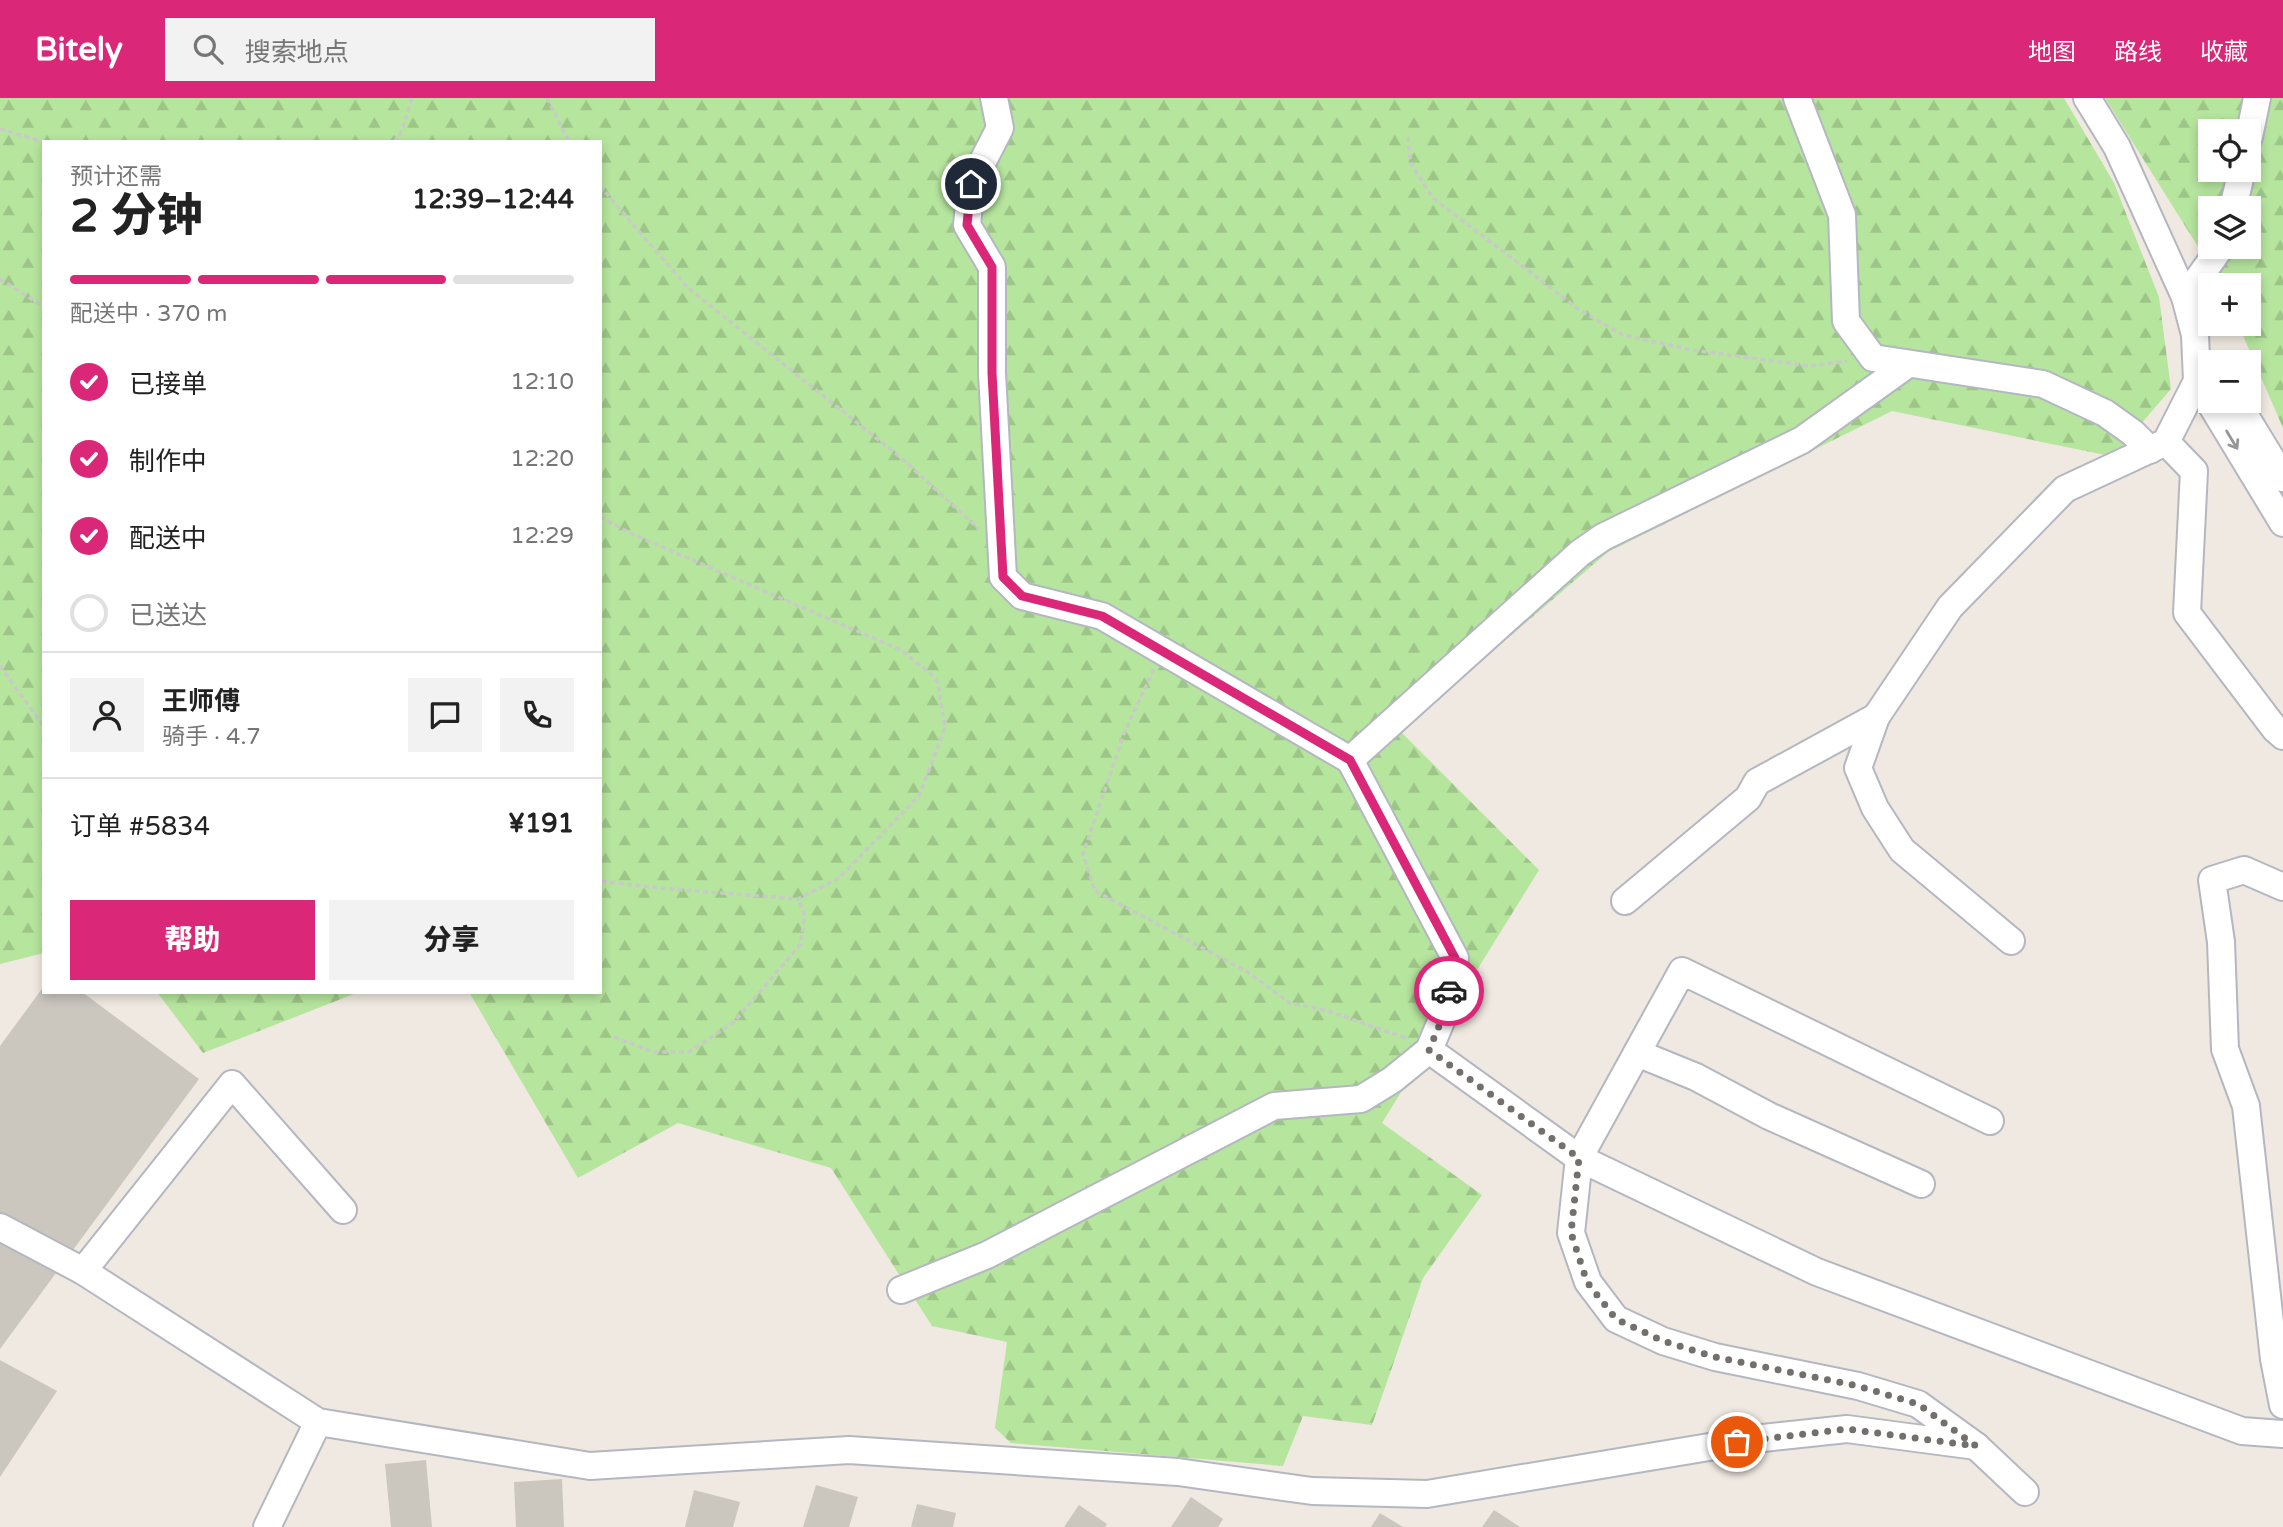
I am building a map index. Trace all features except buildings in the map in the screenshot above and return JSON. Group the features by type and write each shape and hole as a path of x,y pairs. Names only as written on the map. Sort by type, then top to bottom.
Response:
{"street":[{"path":"901,1290 987,1255 1274,1107 1361,1099 1392,1080 1429,1050 1447,1007 1455,958 1350,760 1102,616 1022,596 1003,577 992,373 992,267 967,225 971,184 1000,128 994,98"},
{"path":"1797,98 1842,215 1846,321 1873,358 2043,384 2105,413 2194,471 2187,612 2274,729 2283,736"},
{"path":"2087,98 2117,147 2185,297 2199,350"},
{"path":"2253,119 2258,98"},
{"path":"2185,297 2212,259"},
{"path":"1350,760 1580,553 1603,537 1802,440 1908,364"},
{"path":"2011,941 1902,849 1875,808 1858,768 1876,717 1950,607 2065,489 2158,446 2198,382"},
{"path":"2225,413 2283,523"},
{"path":"2243,413 2283,478"},
{"path":"1625,901 1748,797 1757,782 1876,717"},
{"path":"2283,887 2244,870 2212,880 2221,942 2225,1049 2246,1106 2274,1359 2283,1405"},
{"path":"1990,1121 1682,971 1579,1158 1571,1233 1587,1282 1616,1319 1663,1341 1715,1357 1858,1386 1918,1404 1976,1446 2025,1492"},
{"path":"1429,1050 1579,1158 1817,1272 2242,1431 2283,1434"},
{"path":"1637,1053 1696,1077 1769,1116 1921,1184"},
{"path":"83,1271 232,1084 343,1210"},
{"path":"0,1227 83,1271 318,1422 590,1466 849,1450 1178,1472 1312,1492 1427,1494 1763,1438 1847,1429 1976,1446"},
{"path":"267,1527 318,1422"}],"path":[{"path":"395,140 402,130 412,98"},
{"path":"547,98 568,140"},
{"path":"0,129 42,141"},
{"path":"1408,137 1411,164 1433,198 1581,311 1623,335 1692,350 1810,366 1873,358"},
{"path":"602,188 687,287 900,457 1002,551"},
{"path":"0,279 42,306"},
{"path":"602,518 630,533 901,650 938,683 945,728 919,796 839,878 798,899 602,881"},
{"path":"1162,651 1125,731 1083,855 1095,891 1246,971 1290,1003 1406,1037 1429,1050"},
{"path":"0,666 42,724"},
{"path":"614,1037 653,1052 689,1052 734,1022 800,945 805,916 798,899"}],"green space":[{"path":"0,98 2064,98 2114,183 2159,297 2171,389 2115,457 1892,411 1608,552 1400,731 1539,870 1382,1123 1482,1195 1423,1278 1372,1425 1303,1416 1283,1466 1011,1443 995,1428 1007,1342 932,1326 831,1168 678,1123 578,1178 470,994 602,994 602,140 42,140 42,954 0,964"},
{"path":"2105,98 2283,98 2283,428 2261,377 2261,350 2249,350 2243,336 2261,336 2261,273 2214,273 2206,259 2261,259 2261,196 2198,196 2198,247"},
{"path":"159,994 354,994 203,1053"}],"way so far":[{"path":"1449,991 1447,1007 1429,1050 1579,1158 1571,1233 1587,1282 1616,1319 1663,1341 1715,1357 1858,1386 1918,1404 1976,1446 1847,1429 1737,1442"}],"route":[{"path":"971,184 967,225 992,267 992,373 1003,577 1022,596 1102,616 1350,760 1455,958 1449,991"}]}
